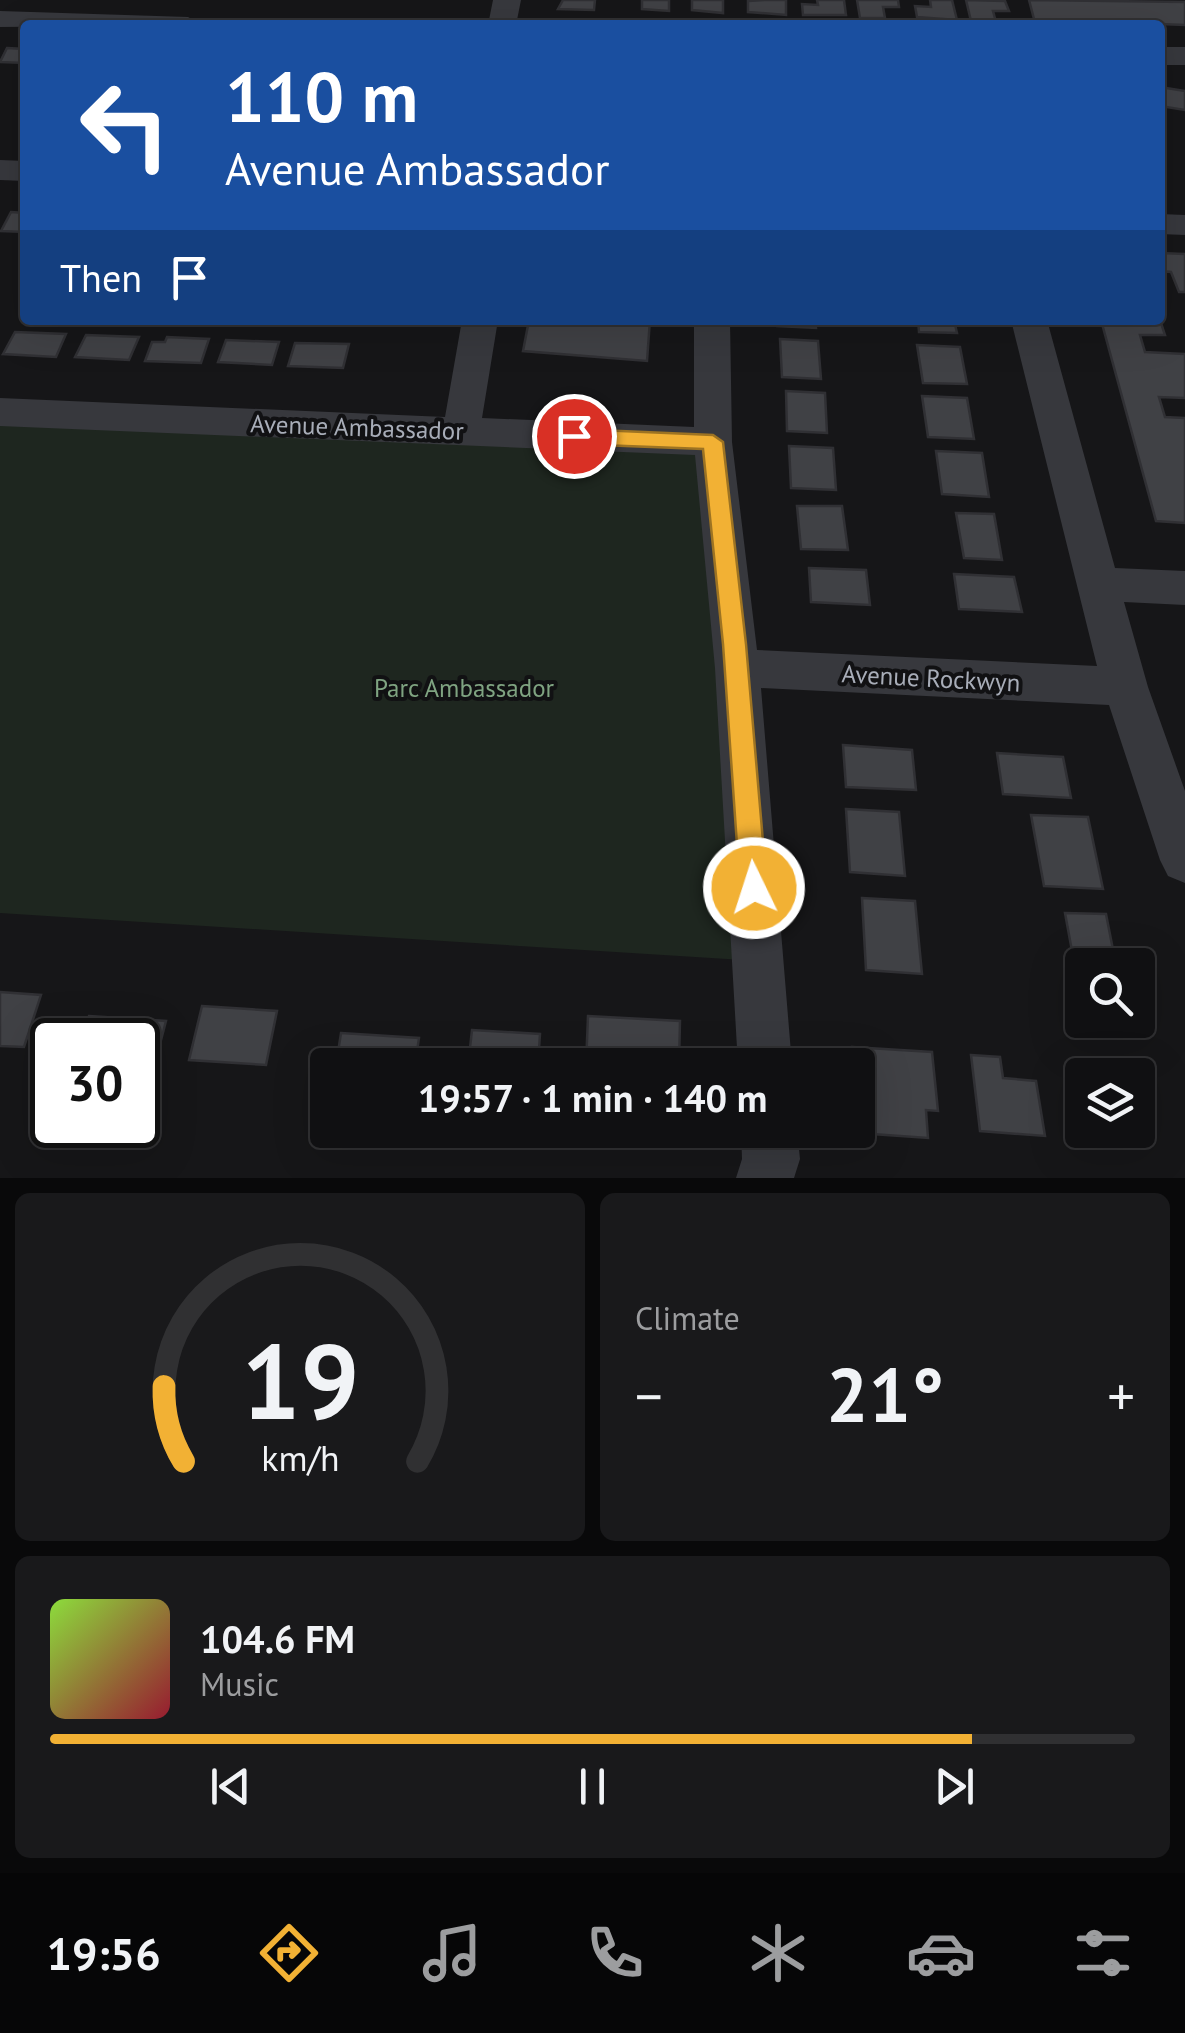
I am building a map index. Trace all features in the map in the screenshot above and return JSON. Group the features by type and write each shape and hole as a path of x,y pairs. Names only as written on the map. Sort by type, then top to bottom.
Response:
{"street":[{"path":"0,19 31,20"},
{"path":"460,432 479,325"},
{"path":"712,325 713,442 737,668 764,1048"},
{"path":"1030,325 1124,687 1185,860"},
{"name":"Avenue Ambassador","path":"0,412 713,442"},
{"path":"1096,584 1185,588"},
{"name":"Avenue Rockwyn","path":"737,668 1124,687"},
{"path":"766,1178 770,1148"}],"green space":[{"name":"Parc Ambassador","path":"0,417 713,442 759,961 0,913"}],"building":[{"path":"563,0 595,0 594,10 558,9"},
{"path":"642,0 669,0 669,11 642,9"},
{"path":"692,0 723,0 723,13 692,10"},
{"path":"786,0 786,15 748,12 748,1"},
{"path":"817,0 844,0 846,15 803,15 802,4 818,5"},
{"path":"857,0 898,0 899,7 883,7 885,18 860,18"},
{"path":"930,0 952,0 957,20 917,17 915,6 931,7"},
{"path":"966,0 1005,1 1009,11 993,11 995,20 971,20"},
{"path":"1029,0 1185,2 1185,25 1165,24 1165,20 1034,19"},
{"path":"7,48 20,49 20,63 0,62"},
{"path":"1165,88 1185,91 1185,110 1165,107"},
{"path":"11,212 20,213 20,232 1,231"},
{"path":"1165,253 1185,254 1185,292 1179,292 1171,272 1165,271"},
{"path":"528,325 650,325 647,361 523,351"},
{"path":"816,325 816,328 777,326"},
{"path":"918,325 955,325 957,333 919,332"},
{"path":"1102,325 1162,325 1165,335 1140,335 1145,352 1185,354 1185,398 1159,397 1165,417 1185,418 1185,523 1156,521"},
{"path":"15,332 66,334 56,357 3,354"},
{"path":"86,335 139,337 129,360 75,357"},
{"path":"167,337 209,339 201,363 145,361 152,342 165,342"},
{"path":"780,339 818,341 821,379 782,377"},
{"path":"226,340 279,342 272,365 218,362"},
{"path":"295,343 349,344 343,368 288,366"},
{"path":"917,345 960,347 967,384 923,383"},
{"path":"786,391 825,393 827,433 787,431"},
{"path":"922,396 967,398 974,439 928,437"},
{"path":"789,446 833,448 836,490 791,488"},
{"path":"936,451 982,453 989,497 942,494"},
{"path":"797,506 842,506 848,550 801,549"},
{"path":"956,513 994,514 1002,560 964,558"},
{"path":"809,568 866,570 870,605 811,602"},
{"path":"954,574 1014,577 1022,612 959,609"},
{"path":"843,745 912,750 916,790 846,787"},
{"path":"997,753 1063,757 1071,798 1003,794"},
{"path":"846,809 899,812 905,876 850,872"},
{"path":"1031,815 1088,817 1103,889 1044,886"},
{"path":"862,898 915,901 922,974 866,970"},
{"path":"1065,913 1106,914 1113,948 1071,948"},
{"path":"0,992 41,995 33,1018 30,1018 24,1047 0,1046"},
{"path":"202,1006 277,1011 266,1065 189,1060"},
{"path":"588,1016 680,1021 679,1048 587,1048"},
{"path":"160,1021 166,1021 160,1044"},
{"path":"472,1030 540,1034 539,1048 470,1048"},
{"path":"341,1033 419,1038 418,1048 339,1048"},
{"path":"875,1048 932,1052 938,1111 926,1110 928,1138 875,1134"},
{"path":"971,1055 1000,1057 1003,1078 1036,1081 1045,1136 980,1131"}],"route":[{"path":"574,436 713,442 754,888"}]}
